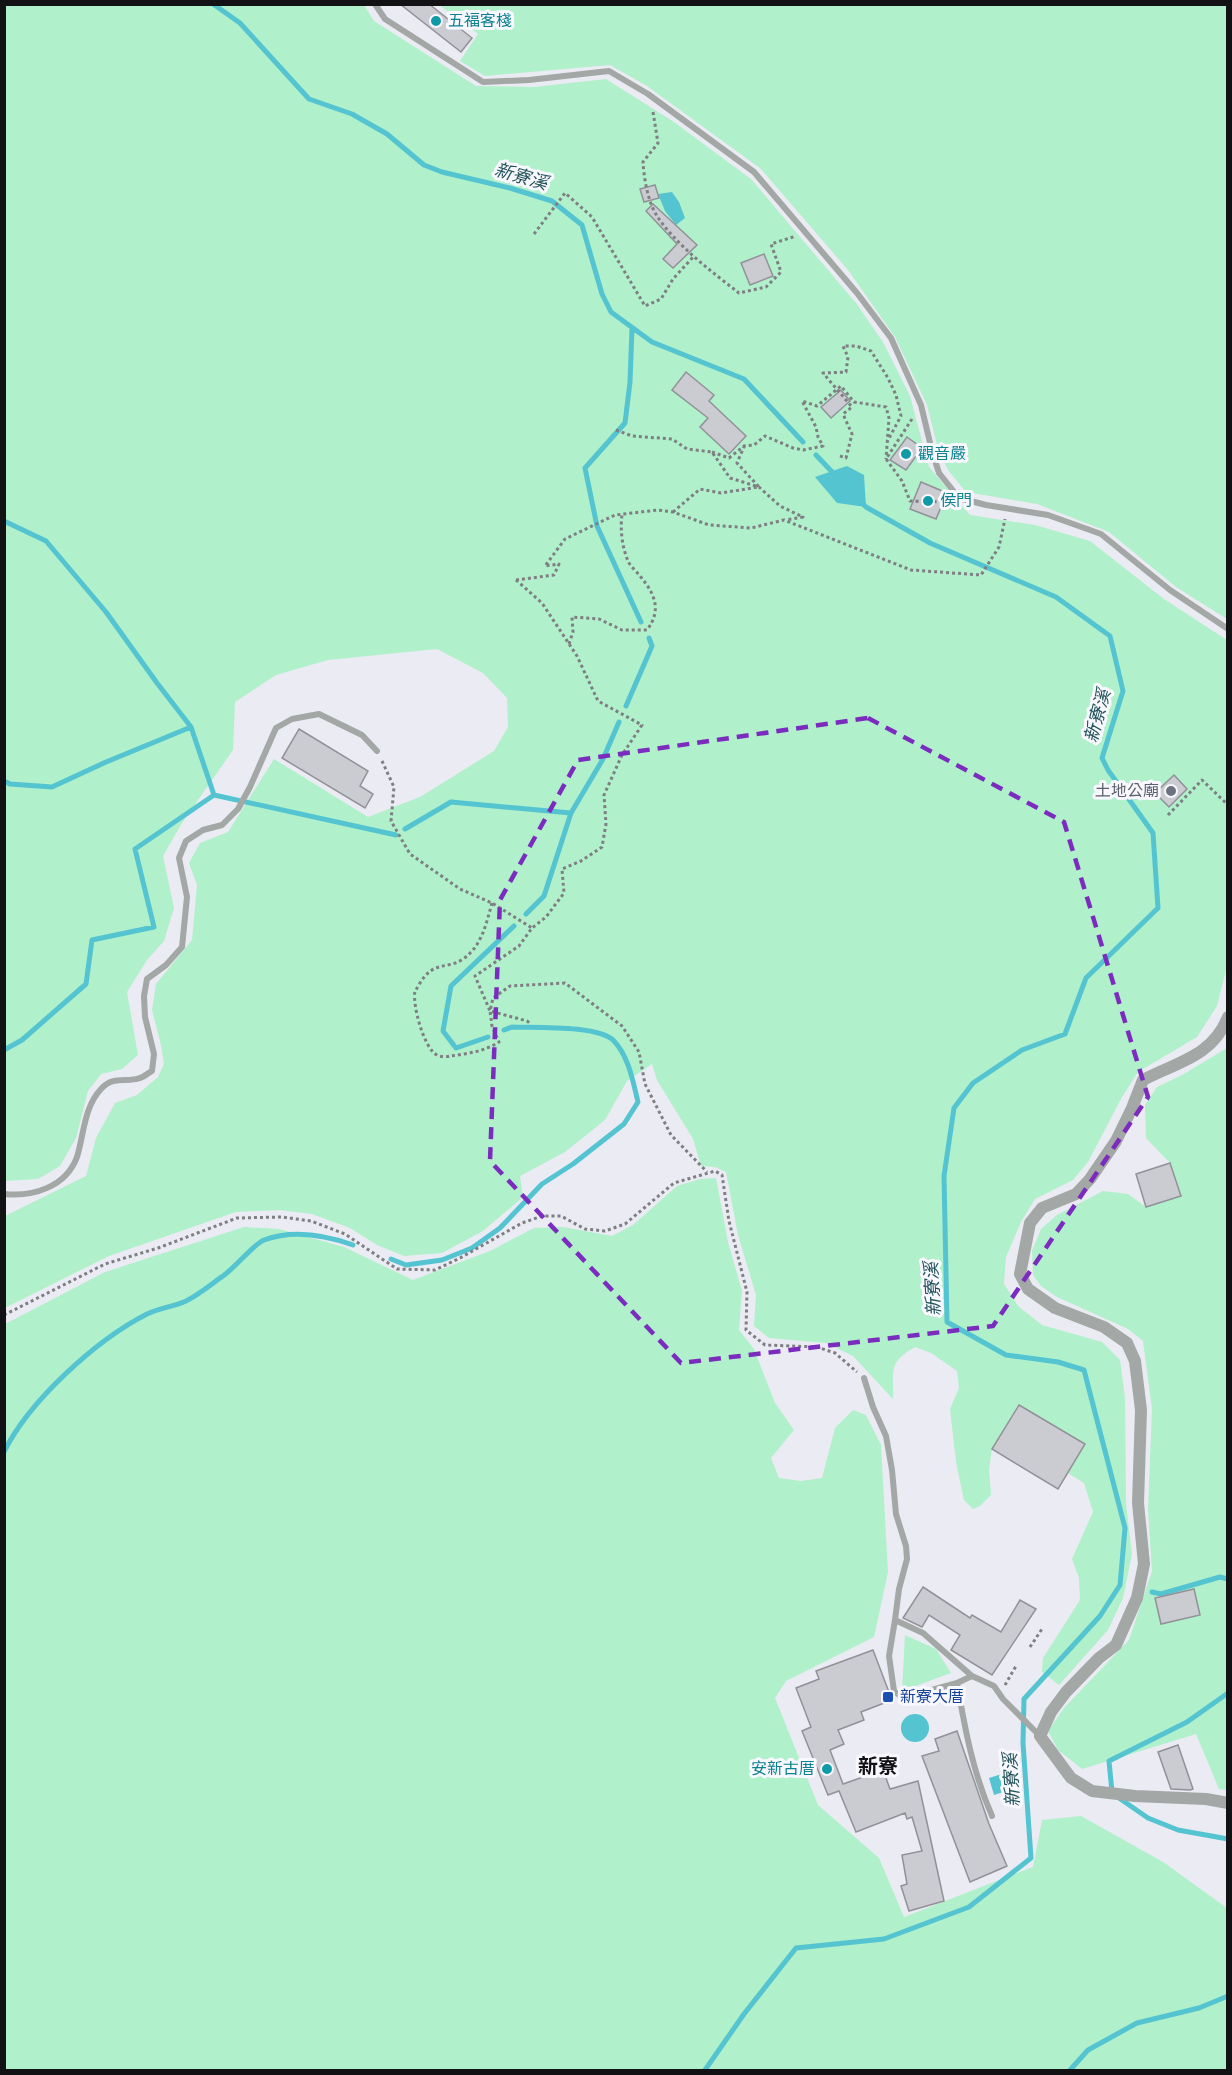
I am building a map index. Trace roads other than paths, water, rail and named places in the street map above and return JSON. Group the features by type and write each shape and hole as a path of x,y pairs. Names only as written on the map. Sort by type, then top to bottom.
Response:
{"street":[{"path":"1227,1017 1224,1028 1213,1043 1192,1058 1143,1080 1116,1141 1090,1179 1076,1194 1042,1208 1030,1223 1020,1274 1028,1289 1055,1308 1104,1327 1127,1343 1135,1361 1141,1410 1138,1503 1144,1564 1137,1598 1116,1645 1099,1658 1066,1692 1051,1712 1040,1736 1071,1778 1092,1791 1135,1796 1206,1799 1227,1803"}],"lane":[{"path":"375,4 386,19 483,82 529,80 609,71 648,94 754,172 857,293 891,338 921,405 939,473 959,498 1048,515 1101,534 1170,590 1227,629"},
{"path":"4,1194 13,1195 46,1190 62,1180 76,1159 92,1100 104,1086 118,1079 139,1079 152,1071 154,1054 145,1017 144,996 147,979 166,965 182,948 187,897 179,858 186,842 203,830 222,825 238,808 250,787 276,728 292,719 319,714 362,735 377,751"},
{"path":"864,1378 873,1407 886,1436 896,1514 906,1546 907,1559 899,1589 890,1656 894,1691 903,1698 957,1683 972,1676"},
{"path":"895,1620 923,1633 972,1676 994,1686 1003,1699 1040,1736"},
{"path":"957,1683 966,1733 980,1788 992,1816"}],"water":[{"path":"672,192 685,218 676,225 665,211 658,194"},
{"path":"847,466 864,475 866,507 837,503 815,477"},
{"path":"915,1714 925,1718 929,1728 925,1738 915,1742 905,1738 901,1728 905,1718"},
{"path":"1008,1772 1013,1789 994,1795 989,1778"}],"waterway":[{"name":"新寮溪","path":"213,4 240,23 309,99 352,114 387,134 424,165 442,172 510,188 552,201 582,225 602,294 611,312 652,342 744,379 803,442"},
{"path":"632,328 630,382 625,423 585,468 597,526 641,622"},
{"name":"新寮溪","path":"816,455 835,475"},
{"name":"新寮溪","path":"705,2070 744,2014 796,1948 884,1939 969,1907 1031,1858 1023,1743 1024,1699 1100,1616 1120,1585 1125,1528 1084,1370 1058,1362 1006,1355 947,1322 944,1176 954,1108 973,1083 1022,1050 1065,1034 1086,978 1158,908 1153,833 1102,758 1123,691 1110,636 1056,597 930,543 862,503"},
{"path":"4,521 46,541 106,612 191,727 214,795 396,835"},
{"path":"626,706 652,646 649,638"},
{"path":"405,829 451,802 571,813 603,759 619,722"},
{"path":"4,781 10,784 52,787 191,727"},
{"path":"4,1050 22,1040 86,984 92,940 154,927 135,849 214,795"},
{"path":"526,914 544,896 571,813"},
{"path":"488,1037 456,1048 443,1031 451,986 514,926"},
{"path":"391,1259 406,1265 442,1260 472,1248 500,1228 542,1184 573,1164 624,1124 638,1102 630,1070 623,1054 614,1041 606,1036 566,1028 512,1027 504,1030"},
{"path":"4,1452 15,1432 47,1393 86,1356 127,1325 147,1314 190,1299 225,1274 260,1242 275,1237 298,1234 332,1238 353,1245"},
{"path":"1152,1592 1161,1594 1220,1577 1228,1579"},
{"path":"1112,1792 1109,1761 1187,1722 1228,1693"},
{"path":"1119,1798 1148,1818 1178,1830 1228,1839"},
{"path":"1070,2070 1088,2050 1137,2023 1199,2008 1228,1996"}],"place":[{"name":"五福客棧","path":"436,21"},
{"name":"觀音嚴","path":"906,454"},
{"name":"侯門","path":"928,501"},
{"name":"土地公廟","path":"1171,791"},
{"name":"新寮大厝","path":"888,1697"},
{"name":"安新古厝","path":"827,1769"}],"district":[{"name":"新寮","path":"878,1767"}]}
